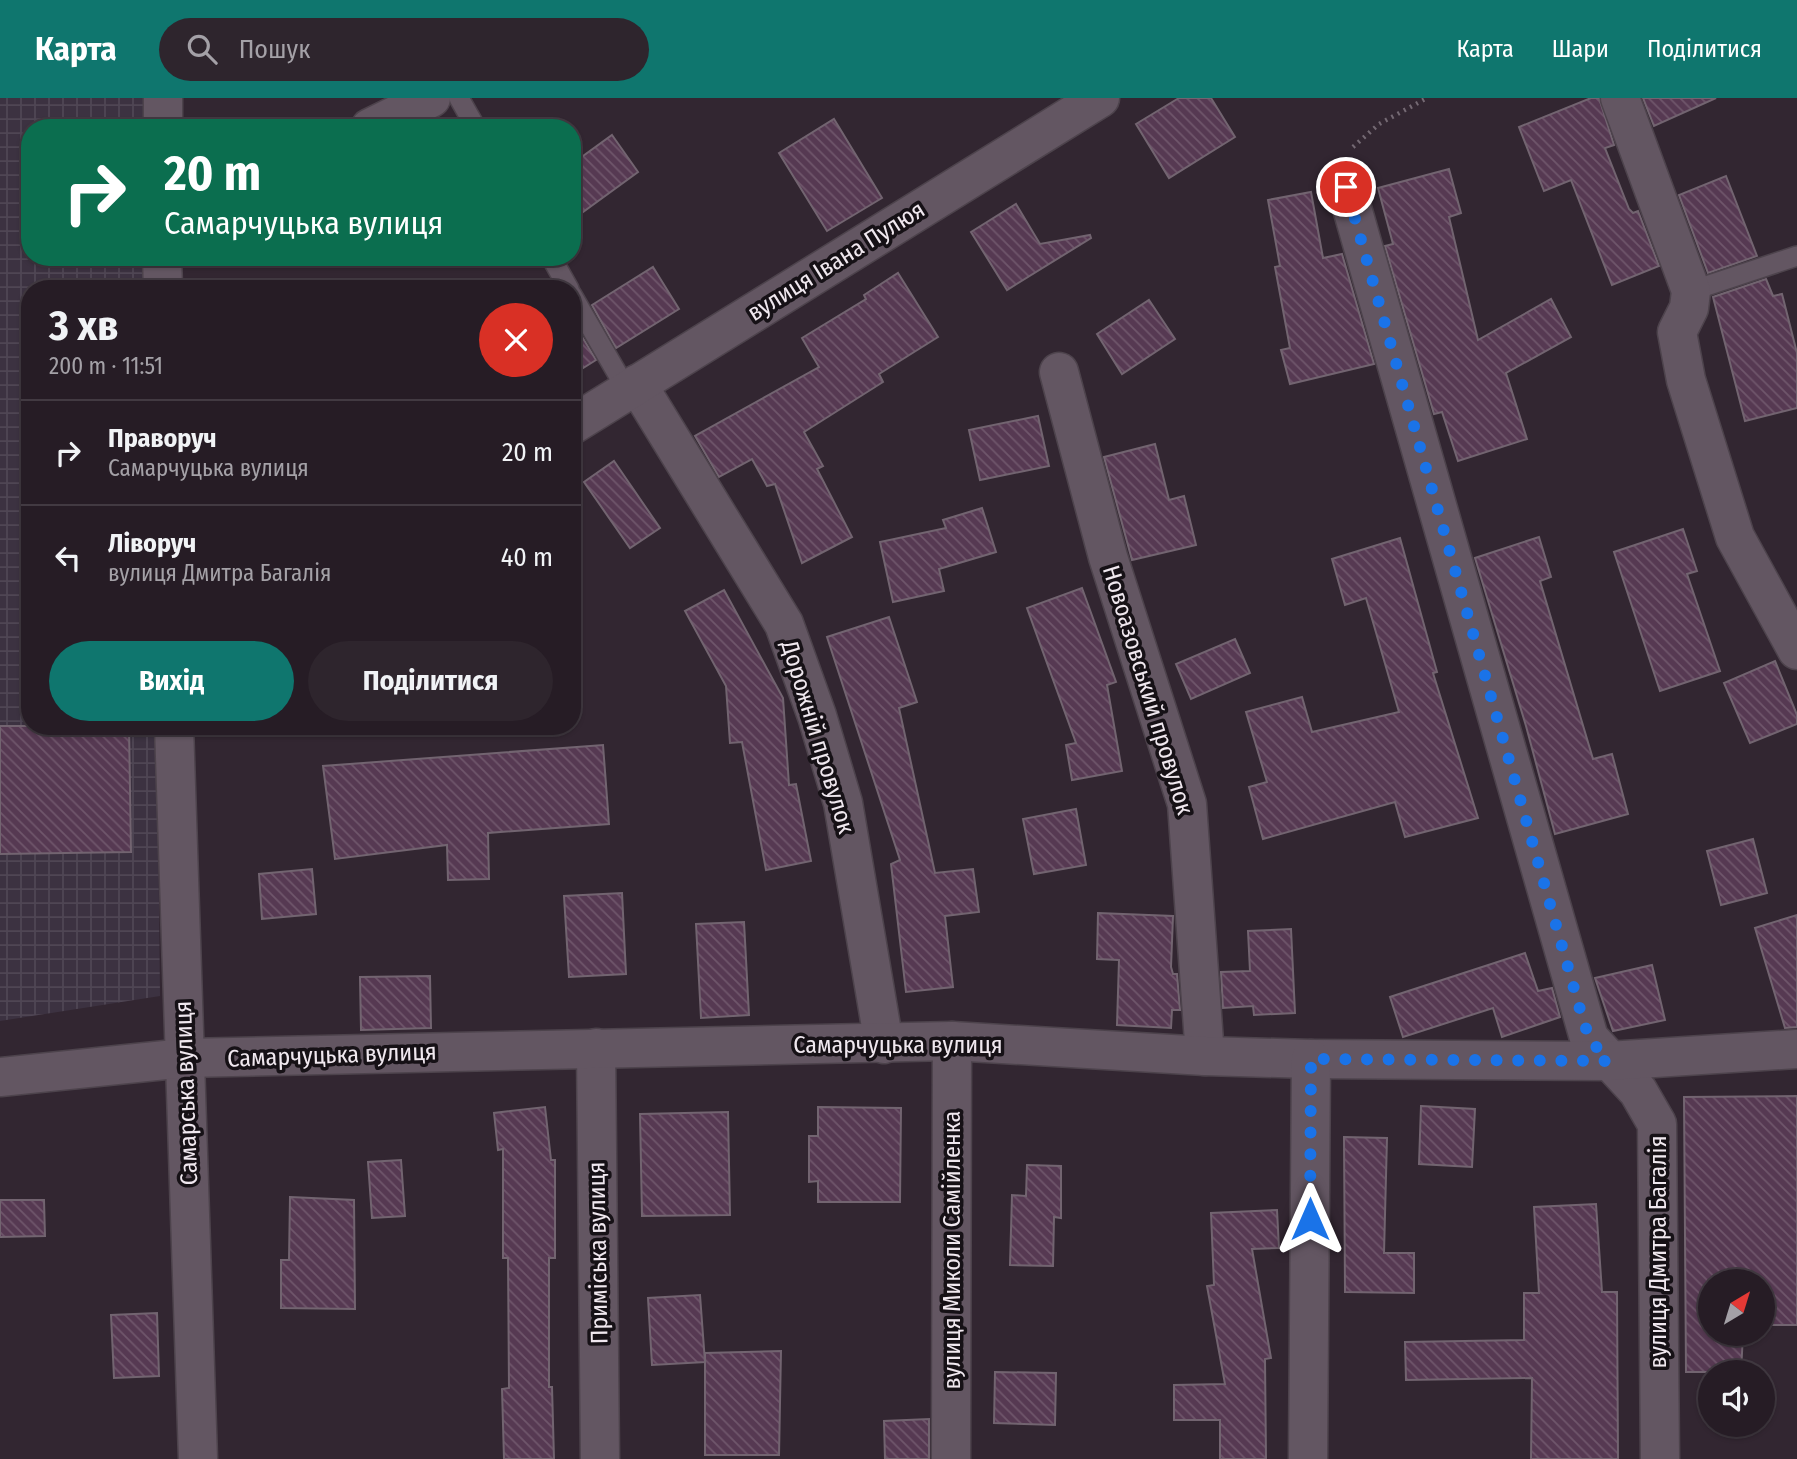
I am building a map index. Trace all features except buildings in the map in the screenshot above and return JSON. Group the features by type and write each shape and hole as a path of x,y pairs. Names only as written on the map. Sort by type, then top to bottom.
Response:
{"street":[{"path":"163,98 163,119"},
{"path":"388,119 431,98"},
{"name":"вулиця Івана Пулюя","path":"581,419 1100,98"},
{"path":"1620,98 1691,291 1689,308 1677,332 1686,380 1735,537 1797,650"},
{"name":"вулиця Дмитра Багалія","path":"1346,187 1589,1038 1638,1091 1657,1124 1660,1459"},
{"name":"Новоазовський провулок","path":"1059,372 1108,557 1187,804 1205,1056"},
{"name":"Дорожній провулок","path":"632,388 783,624 817,716 843,803 884,1044"},
{"name":"Самарська вулиця","path":"174,735 198,1459"},
{"name":"Самарчуцька вулиця","path":"0,1077 185,1058 952,1041 1205,1056 1311,1059 1608,1061 1797,1049"},
{"name":"вулиця Миколи Самійленка","path":"951,1459 952,1041"},
{"name":"Приміська вулиця","path":"596,1048 600,1459"},
{"path":"1308,1459 1311,1059"}],"lane":[{"path":"459,98 471,119"},
{"path":"1691,291 1797,256"},
{"path":"581,309 632,388"}],"path":[{"path":"1346,187 1343,163 1357,141 1379,124 1427,98"}],"shaded area":[{"path":"0,98 151,98 152,119 21,119 21,266 153,266 153,280 21,280 21,735 157,735 160,996 0,1021"}],"route":[{"path":"1310,1219 1311,1059 1608,1061 1589,1038 1579,1006 1346,187"}]}
